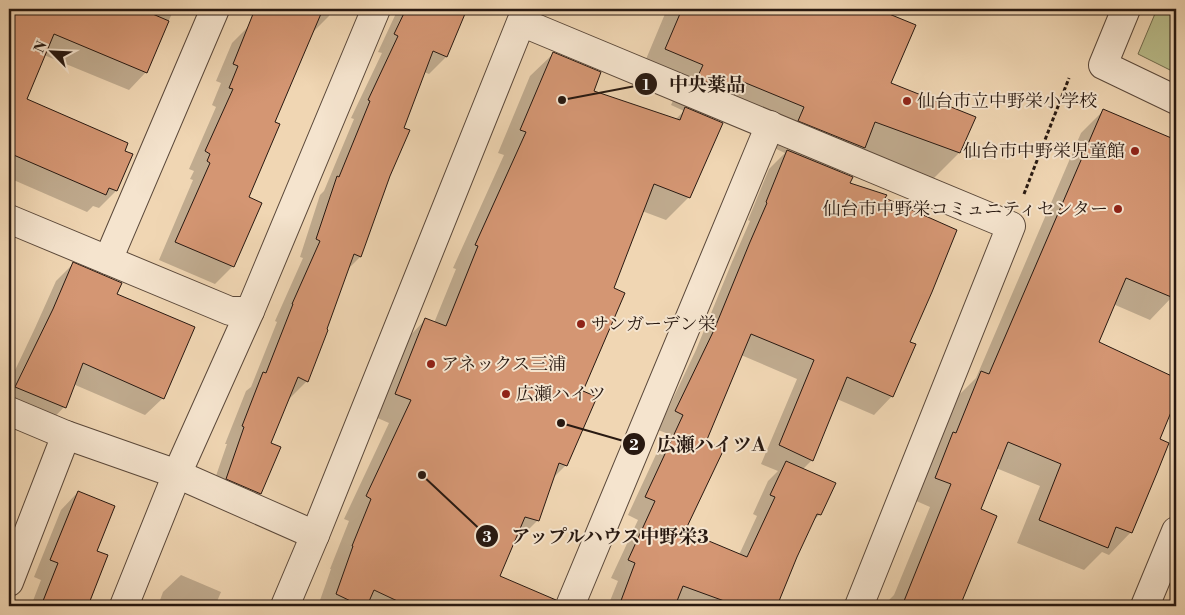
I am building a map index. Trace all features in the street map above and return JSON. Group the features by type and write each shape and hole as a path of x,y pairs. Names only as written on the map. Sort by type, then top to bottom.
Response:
{"street":[{"path":"108,260 215,9"},
{"path":"124,606 177,474 250,311 376,9"},
{"path":"1126,9 1103,65 1176,100"},
{"path":"285,606 521,22 1011,226 859,606"},
{"path":"570,606 770,125"},
{"path":"9,219 230,311 250,311"},
{"path":"9,411 66,435 177,474 315,535"},
{"path":"9,582 66,435"},
{"path":"1145,606 1168,574 1176,532"}],"path":[{"path":"1011,226 1070,78"}],"green space":[{"path":"1157,9 1176,9 1176,73 1138,54"}],"building":[{"path":"9,9 141,9 169,21 147,73 54,34 27,99 128,143 125,151 133,154 117,191 109,188 106,195 9,153"},
{"path":"255,9 323,9 275,122 280,124 249,197 262,203 234,267 175,242 210,163 207,161 210,154 205,151 233,89 229,88 238,66 233,64"},
{"path":"406,9 467,9 447,57 433,51 404,128 410,130 390,176 361,257 354,254 308,382 298,377 271,443 281,447 261,494 226,479 244,427 242,426 263,372 266,373 292,304 320,241 316,239 337,176 339,177 370,101 368,100 398,36 394,34"},
{"path":"682,9 877,9 916,25 891,83 976,117 960,153 875,122 865,148 798,121 804,107 741,81 735,94 697,78 703,65 665,49"},
{"path":"553,52 601,72 594,91 680,120 685,107 723,123 690,198 654,184 614,288 625,293 583,391 597,397 567,466 559,463 539,521 525,517 500,576 556,600 555,606 408,606 374,590 367,606 361,606 336,594 352,546 371,499 366,496 411,400 395,394 425,318 446,326 478,246 475,245 526,132 520,130"},
{"path":"1103,109 1176,140 1176,299 1126,278 1099,342 1176,378 1176,400 1160,439 1169,443 1157,473 1132,533 1116,527 1108,548 1039,520 1061,464 1008,442 981,509 997,516 960,606 902,606 951,484 935,478 953,432 956,433 981,371 989,374"},
{"path":"787,150 853,177 850,183 887,195 885,198 957,230 910,342 916,344 893,397 847,377 813,461 779,445 814,360 751,334 706,442 724,449 685,531 747,557 775,497 770,495 786,461 836,483 821,515 817,514 777,606 738,606 683,586 675,606 619,606 635,563 628,560 655,501 645,497 683,415 675,411 714,330"},
{"path":"73,262 122,283 117,294 195,327 164,399 83,363 66,408 15,387 53,309"},
{"path":"78,491 115,506 97,551 108,555 88,606 41,606 58,563 50,560"}],"place":[{"name":"中央薬品","path":"562,100"},
{"name":"仙台市立中野栄小学校","path":"907,101"},
{"name":"仙台市中野栄児童館","path":"1135,151"},
{"name":"仙台市中野栄コミュニティセンター","path":"1118,209"},
{"name":"サンガーデン栄","path":"581,324"},
{"name":"アネックス三浦","path":"431,364"},
{"name":"広瀬ハイツ","path":"506,394"},
{"name":"広瀬ハイツA","path":"561,423"},
{"name":"アップルハウス中野栄3","path":"422,475"}]}
